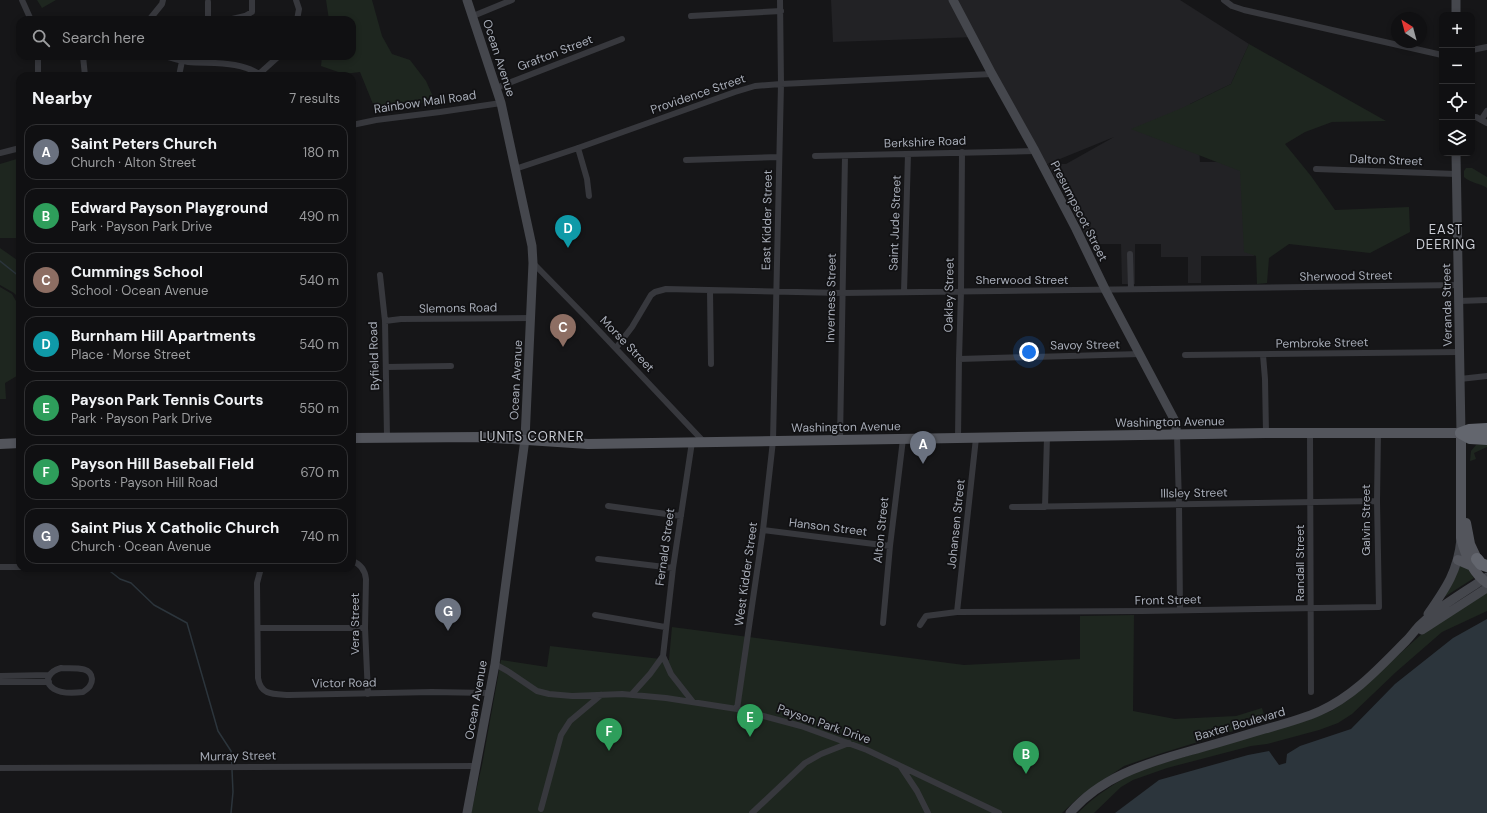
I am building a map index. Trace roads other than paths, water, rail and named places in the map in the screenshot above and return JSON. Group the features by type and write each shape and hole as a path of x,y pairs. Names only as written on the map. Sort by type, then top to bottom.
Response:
{"highway":[{"path":"1461,433 1469,430 1487,430"},
{"path":"1461,433 1470,438 1487,439"}],"main road":[{"name":"Washington Avenue","path":"356,438 480,437 588,444 1266,433 1461,433"},
{"path":"1461,433 1461,538 1464,548 1479,564"},
{"path":"0,444 16,443"},
{"path":"1461,489 1468,538 1486,580"},
{"path":"1458,560 1479,564"}],"street":[{"path":"22,0 29,16"},
{"path":"152,16 162,4 163,0"},
{"path":"245,16 252,12 252,0"},
{"path":"296,0 299,9 298,16"},
{"name":"Ocean Avenue","path":"467,813 495,664 525,439 533,263 532,246 501,103 468,0"},
{"path":"473,16 512,0"},
{"name":"East Kidder Street","path":"773,441 781,84 780,0"},
{"name":"Presumpscot Street","path":"953,0 1035,151 1076,229 1106,291 1175,421 1177,435"},
{"path":"1224,0 1232,6 1244,10 1439,54"},
{"path":"1456,0 1456,12"},
{"path":"208,2 208,16"},
{"path":"691,16 781,11"},
{"name":"Grafton Street","path":"496,88 622,39"},
{"path":"1475,49 1487,47"},
{"path":"38,72 39,60"},
{"path":"83,60 85,72"},
{"path":"178,60 192,60"},
{"path":"207,60 232,64 251,72"},
{"path":"258,72 273,60"},
{"path":"180,72 182,61"},
{"name":"Providence Street","path":"515,169 741,90 765,85 992,74"},
{"name":"Rainbow Mall Road","path":"356,124 376,120 501,103"},
{"path":"1484,121 1487,112"},
{"path":"578,148 587,179 589,196"},
{"path":"0,153 16,149"},
{"name":"Berkshire Road","path":"815,156 1035,151"},
{"name":"Oakley Street","path":"958,438 962,152"},
{"name":"Saint Jude Street","path":"904,292 908,154"},
{"name":"Inverness Street","path":"840,440 845,156"},
{"name":"Veranda Street","path":"1456,156 1461,433"},
{"path":"686,160 779,157"},
{"name":"Dalton Street","path":"1316,169 1456,172"},
{"path":"1130,254 1131,290"},
{"name":"Morse Street","path":"533,263 616,348 704,442"},
{"name":"Byfield Road","path":"380,275 385,322 387,438"},
{"name":"Sherwood Street","path":"616,348 632,327 642,308 655,292 666,289 842,293 1106,291 1459,285"},
{"path":"710,291 711,364"},
{"path":"1459,301 1487,300"},
{"name":"Slemons Road","path":"385,322 401,319 531,318"},
{"name":"Pembroke Street","path":"1185,355 1460,352"},
{"name":"Savoy Street","path":"959,359 1140,354"},
{"path":"1263,355 1266,433"},
{"path":"386,367 451,366"},
{"path":"1460,378 1487,376"},
{"name":"Galvin Street","path":"1378,433 1377,501 1379,607"},
{"name":"Randall Street","path":"1310,434 1311,692"},
{"path":"1177,435 1180,610"},
{"path":"1046,507 1047,437"},
{"name":"Johansen Street","path":"957,612 976,438"},
{"name":"Alton Street","path":"884,623 890,546 903,439"},
{"name":"West Kidder Street","path":"737,709 763,530 773,441"},
{"name":"Fernald Street","path":"692,442 665,627 663,656 671,674 693,702"},
{"name":"Illsley Street","path":"1012,506 1046,507 1377,501"},
{"path":"608,506 681,516"},
{"name":"Hanson Street","path":"763,530 890,546"},
{"path":"1419,626 1447,587 1458,560 1461,538"},
{"path":"598,559 673,568"},
{"name":"Vera Street","path":"356,563 362,567 365,573 365,628 368,694"},
{"path":"0,567 16,567"},
{"path":"259,572 257,584 258,628 365,628"},
{"name":"Baxter Boulevard","path":"1070,813 1086,796 1103,784 1120,775 1167,758 1304,717 1331,706 1358,687 1407,640 1419,626 1441,607 1486,580"},
{"name":"Baxter Boulevard","path":"1407,640 1486,580"},
{"name":"Front Street","path":"920,625 926,616 957,612 1379,607"},
{"path":"595,615 665,627"},
{"name":"Victor Road","path":"258,628 258,678 264,691 271,694 489,693"},
{"path":"632,694 650,674 663,656"},
{"name":"Payson Park Drive","path":"495,664 543,693 561,695 632,694 737,709 802,726 867,750 999,813"},
{"path":"56,669 82,669 88,670 92,675 92,681 87,690 83,692 61,691 55,689 49,678 52,672 56,669"},
{"path":"0,676 49,678"},
{"path":"0,682 49,678"},
{"path":"541,809 561,735 570,721 601,695"},
{"path":"752,813 805,764 821,754 849,743"},
{"name":"Murray Street","path":"0,768 476,766"},
{"path":"900,766 917,791 928,813"}],"waterway":[{"path":"0,261 16,274"},
{"path":"111,572 120,579 131,583 154,605 187,623 218,731 231,751 232,766"},
{"path":"231,813 233,792 232,770"}],"place":[{"name":"Burnham Hill Apartments","path":"568,248"},
{"name":"Cummings School","path":"563,347"},
{"name":"Saint Peters Church","path":"923,464"},
{"name":"Saint Pius X Catholic Church","path":"448,631"},
{"name":"Payson Park Tennis Courts","path":"750,737"},
{"name":"Payson Hill Baseball Field","path":"609,751"},
{"name":"Edward Payson Playground","path":"1026,774"}],"district":[{"name":"EAST DEERING","path":"1446,236"},
{"name":"LUNTS CORNER","path":"532,436"}]}
